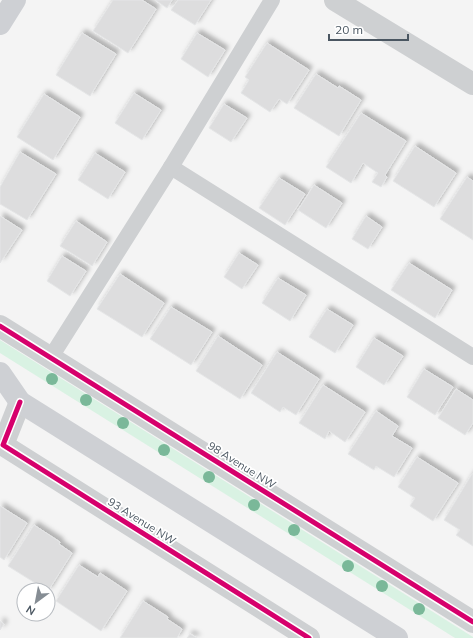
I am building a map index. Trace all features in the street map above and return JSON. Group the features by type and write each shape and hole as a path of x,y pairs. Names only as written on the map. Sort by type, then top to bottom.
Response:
{"main road":[{"path":"0,24 15,0"},
{"path":"0,373 10,403 397,638"}],"street":[{"path":"335,0 473,84"},
{"name":"98 Avenue NW","path":"0,326 473,622"},
{"name":"93 Avenue NW","path":"10,403 2,447 309,638"}],"lane":[{"path":"51,357 171,166 272,0"},
{"path":"171,166 473,357"}],"green space":[{"path":"0,340 473,638 455,638 0,353"}],"building":[{"path":"113,0 142,0 156,9 128,53 93,31"},
{"path":"155,0 172,0 167,8"},
{"path":"178,0 211,0 195,25 171,10"},
{"path":"82,33 116,54 90,96 56,75"},
{"path":"197,33 225,50 208,77 181,59"},
{"path":"267,43 309,70 287,104 279,99 270,112 241,93 249,80 245,77"},
{"path":"316,74 361,100 339,136 294,108"},
{"path":"134,93 161,110 142,140 115,123"},
{"path":"44,94 80,117 53,160 17,137"},
{"path":"224,104 247,118 231,142 209,128"},
{"path":"361,113 406,141 385,175 387,177 381,187 372,182 378,173 363,163 351,183 326,167"},
{"path":"415,146 456,173 434,207 393,181"},
{"path":"20,152 56,174 27,220 0,204 0,187"},
{"path":"95,153 125,172 108,199 78,180"},
{"path":"467,177 473,181 473,240 440,219"},
{"path":"279,178 305,194 285,225 259,208"},
{"path":"314,185 342,203 326,228 298,210"},
{"path":"0,216 22,230 0,263"},
{"path":"366,216 382,227 368,249 352,239"},
{"path":"76,221 107,242 92,266 60,246"},
{"path":"239,253 258,265 242,289 224,277"},
{"path":"62,256 86,271 70,296 47,281"},
{"path":"409,263 452,290 435,318 391,290"},
{"path":"120,274 164,303 142,337 97,309"},
{"path":"278,278 306,295 290,321 262,303"},
{"path":"171,307 212,332 191,365 150,339"},
{"path":"327,309 353,325 335,353 309,337"},
{"path":"218,336 262,365 240,399 196,371"},
{"path":"374,338 403,356 384,385 356,367"},
{"path":"277,352 319,379 296,415 283,407 280,412 251,393"},
{"path":"424,369 453,387 435,415 407,397"},
{"path":"323,385 365,412 345,442 329,431 325,439 299,423"},
{"path":"456,389 473,400 473,423 465,435 438,418"},
{"path":"376,411 398,426 392,436 412,448 394,477 376,466 374,470 348,454"},
{"path":"417,457 458,483 433,521 410,506 415,498 398,487"},
{"path":"472,474 473,546 456,535 460,530 444,520"},
{"path":"0,506 27,523 4,560 0,557"},
{"path":"34,525 60,542 59,544 72,553 54,582 34,582 8,566"},
{"path":"79,565 98,577 100,573 127,591 101,631 56,601"},
{"path":"143,601 168,617 167,619 182,629 177,638 120,638"},
{"path":"0,621 4,624 0,630"},
{"path":"190,634 197,638 187,638"}],"cycle path":[{"path":"0,326 473,622"},
{"path":"20,402 3,445 309,638"}]}
